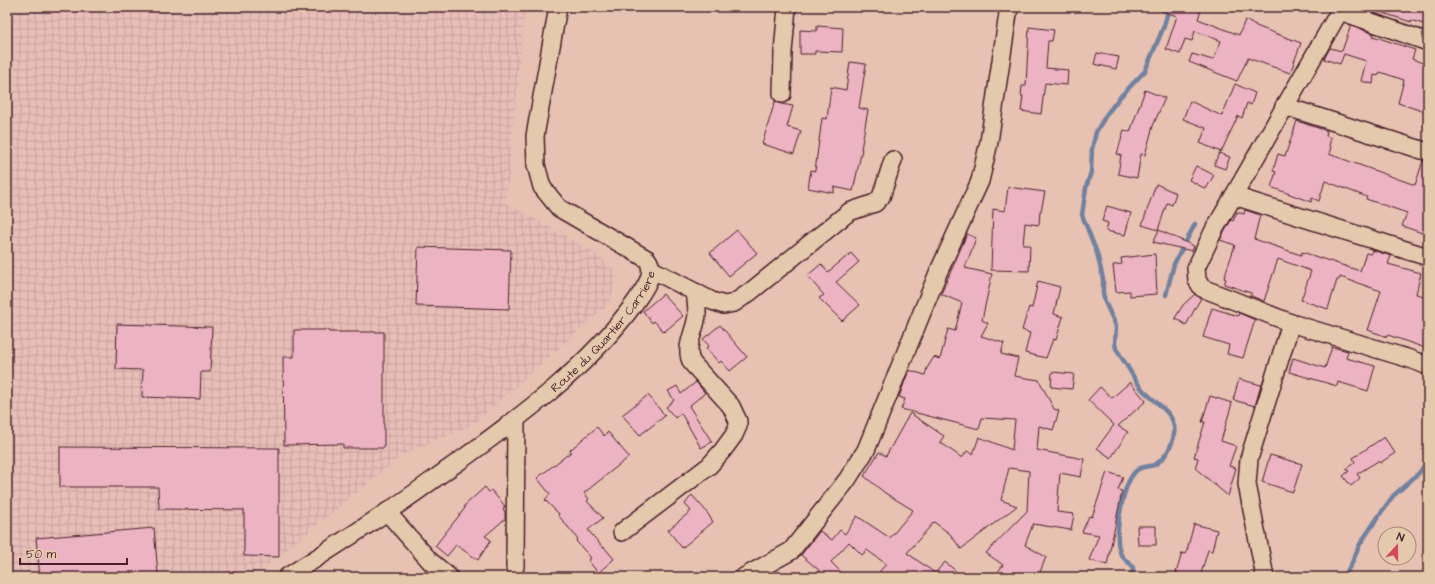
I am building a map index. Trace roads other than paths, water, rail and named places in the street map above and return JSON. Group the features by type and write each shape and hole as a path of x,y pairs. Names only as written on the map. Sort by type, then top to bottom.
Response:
{"street":[{"name":"Route du Quartier Carriere","path":"288,577 387,512 516,420 573,371 621,322 641,294 650,277 650,262 647,259 559,208 542,187 536,165 535,136 558,7"},
{"path":"782,94 783,52 787,7"},
{"path":"744,577 791,551 847,480 866,450 938,273 980,181 989,142 1009,7"},
{"path":"1428,42 1341,9 1214,230 1196,268 1197,280 1202,288 1291,323 1410,359 1428,366"},
{"path":"1284,106 1428,152"},
{"path":"651,269 712,301 724,305 734,303 750,292 849,212 875,203 881,197 893,160"},
{"path":"1234,196 1428,257"},
{"path":"622,532 709,466 734,435 738,426 738,421 731,406 689,358 688,350 697,315 695,292"},
{"path":"1265,577 1247,484 1249,458 1291,323"},
{"path":"515,567 516,420"},
{"path":"387,512 430,561 449,577"}],"waterway":[{"path":"1132,577 1133,568 1121,555 1118,544 1120,510 1123,498 1131,478 1136,471 1156,464 1168,451 1173,439 1174,427 1168,413 1140,386 1116,348 1116,326 1105,302 1103,293 1103,279 1097,253 1082,215 1086,188 1091,172 1092,149 1096,132 1106,115 1120,97 1145,71 1164,26 1169,7"},
{"path":"1166,295 1174,264 1195,224"},
{"path":"1343,577 1351,565 1360,544 1393,496 1419,473 1428,460"}]}
